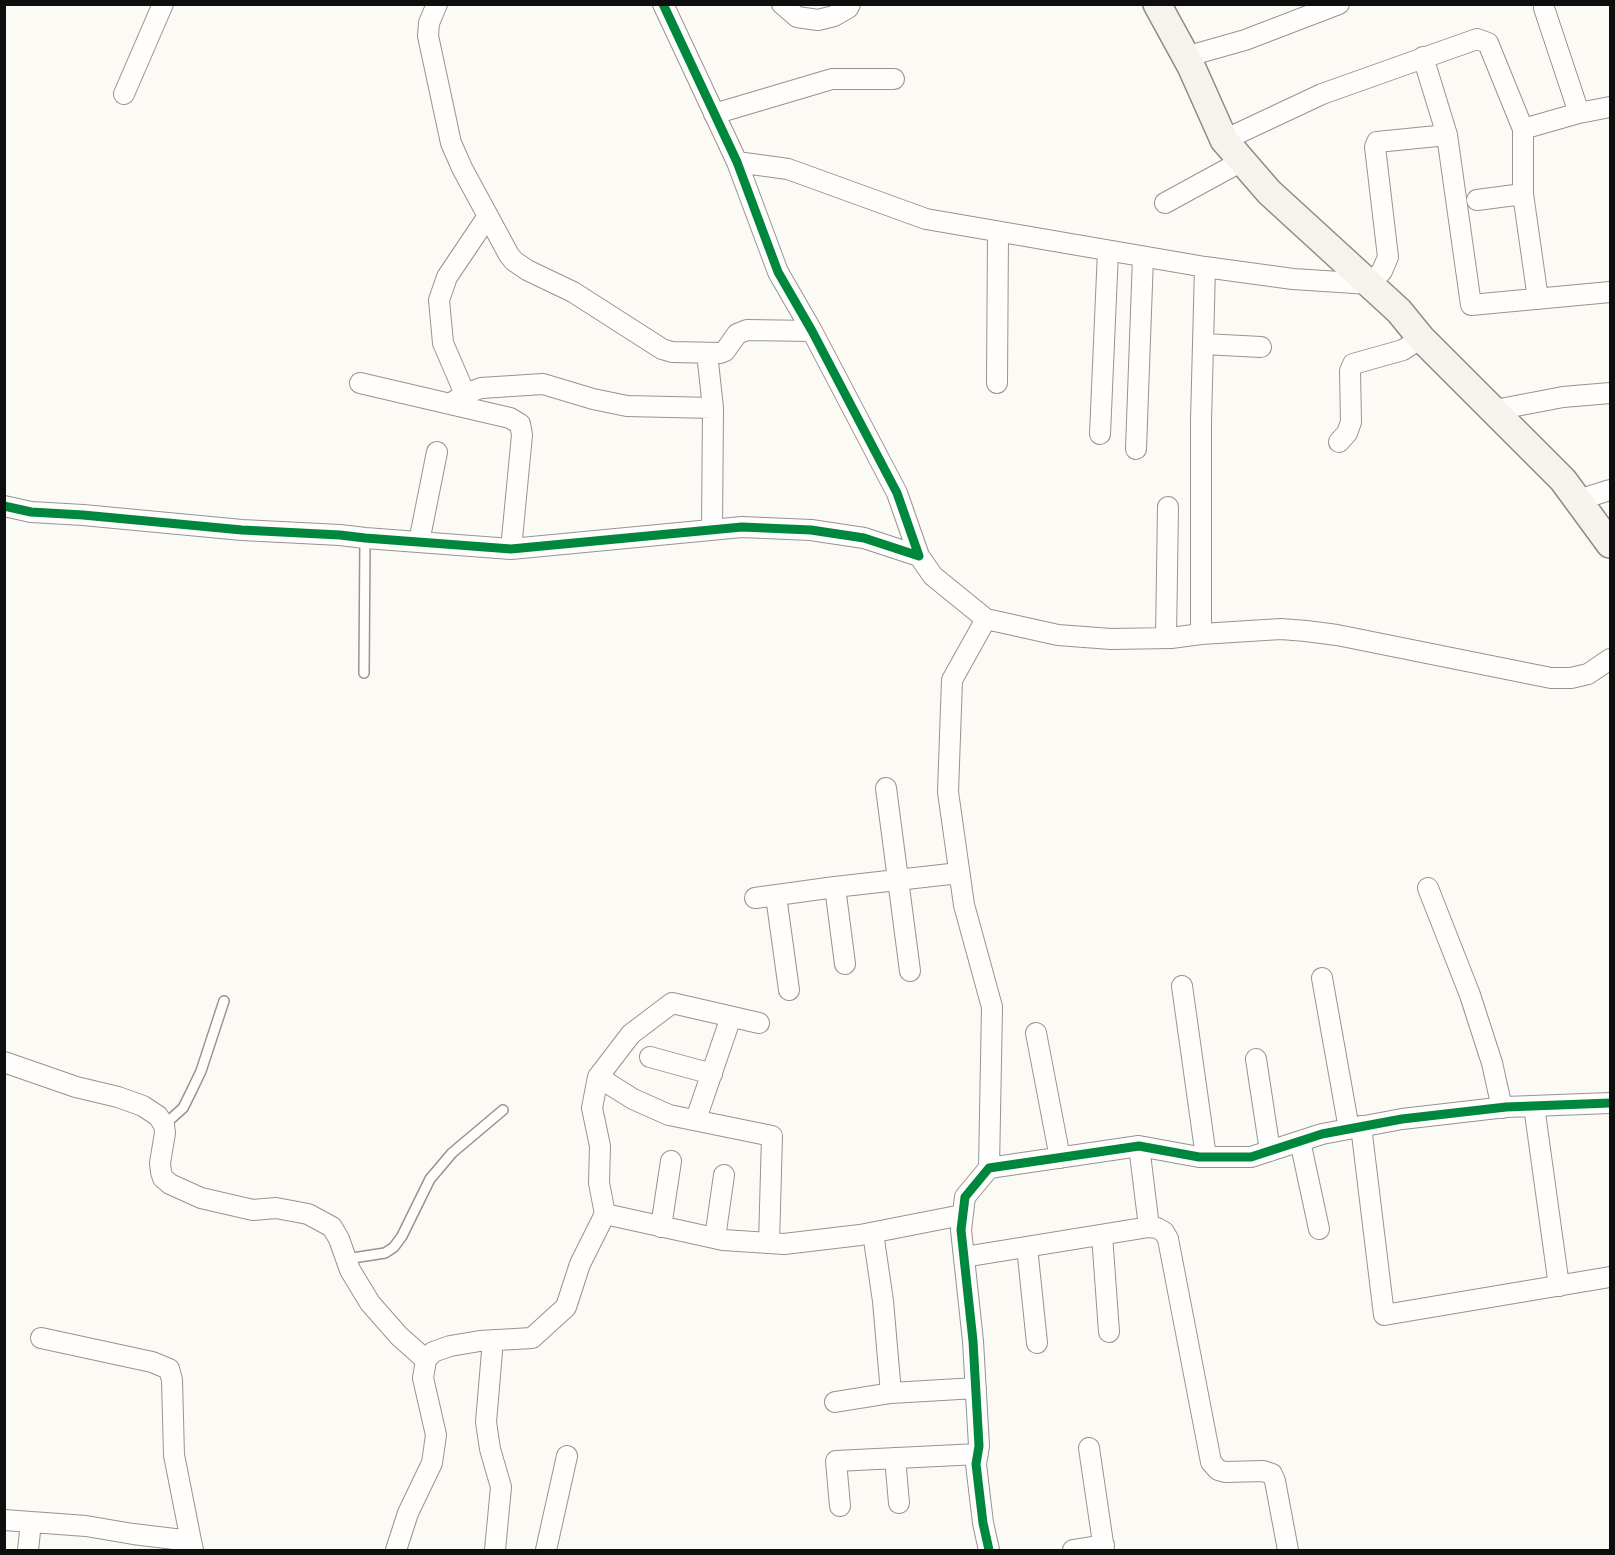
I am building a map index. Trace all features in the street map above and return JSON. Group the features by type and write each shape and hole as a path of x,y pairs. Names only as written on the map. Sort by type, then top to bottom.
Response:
{"street":[{"path":"124,94 163,4"},
{"path":"437,4 429,23 428,36 451,143 509,255 520,266 580,296 662,348 683,354 720,353 725,351 737,334 747,330 812,331"},
{"path":"663,4 737,162 778,272 812,331 897,493 919,556 933,576 986,619 1058,635 1111,639 1166,638 1281,629 1306,631 1337,635 1551,678 1571,678 1588,674 1611,659"},
{"path":"782,4 797,17 818,20 834,16 848,8 850,4"},
{"path":"1157,4 1224,140 1269,192 1399,311 1421,338 1563,480 1611,544"},
{"path":"1185,57 1245,40 1339,4"},
{"path":"1544,8 1579,113"},
{"path":"1224,140 1322,94 1477,39 1488,43 1523,129 1523,194 1538,299"},
{"path":"1423,57 1447,135 1471,305 1611,292"},
{"path":"714,114 832,79 894,79"},
{"path":"1523,129 1579,113 1611,107"},
{"path":"1370,284 1382,271 1388,257 1375,147 1377,142 1447,135"},
{"path":"1165,203 1242,161"},
{"path":"737,162 788,169 926,219 998,233 1205,267 1293,279 1370,284"},
{"path":"1477,200 1523,194"},
{"path":"458,399 443,344 439,300 447,277 488,216"},
{"path":"997,383 998,233"},
{"path":"1100,434 1108,251"},
{"path":"1136,449 1143,257"},
{"path":"1201,634 1201,421 1205,267"},
{"path":"1339,442 1347,433 1352,422 1350,371 1353,364 1403,350 1421,338"},
{"path":"1204,344 1261,347"},
{"path":"707,353 713,408 712,530"},
{"path":"360,383 458,399 510,418 520,424 522,435 511,549"},
{"path":"458,399 481,388 543,384 593,399 627,406 713,408"},
{"path":"1495,410 1563,397 1611,393"},
{"path":"419,542 437,452"},
{"path":"1578,500 1611,490"},
{"path":"4,506 31,512 242,530 340,535 511,549 742,527 811,530 864,538 919,556"},
{"path":"1166,638 1168,507"},
{"path":"986,619 952,680 948,792 964,906 992,1007 989,1168 965,1197 961,1230 974,1341 978,1454 976,1464 989,1551"},
{"path":"886,788 910,970"},
{"path":"755,898 959,873"},
{"path":"835,887 845,964"},
{"path":"1428,888 1477,1017 1492,1063 1502,1108"},
{"path":"776,896 789,990"},
{"path":"1322,978 1355,1128 1384,1315 1611,1277"},
{"path":"1182,986 1206,1157"},
{"path":"401,1550 408,1513 432,1463 435,1435 423,1378 426,1360 433,1352 450,1346 532,1338 566,1307 580,1264 605,1214 599,1183 600,1146 592,1108 598,1077 631,1034 672,1003 759,1023"},
{"path":"696,1119 731,1017"},
{"path":"1036,1033 1060,1158"},
{"path":"650,1057 712,1074"},
{"path":"1256,1059 1270,1151"},
{"path":"4,1062 76,1087 118,1097 143,1106 158,1116 164,1125 165,1141 160,1163 161,1172 163,1178 170,1184 201,1198 253,1210 276,1208 308,1214 332,1227 350,1270 370,1303 399,1336 426,1360"},
{"path":"598,1077 633,1099 669,1114 772,1136 769,1243"},
{"path":"989,1168 1138,1146 1206,1157 1251,1157 1322,1134 1402,1119 1502,1108 1611,1104"},
{"path":"1534,1106 1559,1286"},
{"path":"1300,1141 1319,1229"},
{"path":"1138,1146 1149,1227"},
{"path":"661,1227 671,1161"},
{"path":"715,1238 724,1175"},
{"path":"605,1214 715,1238 783,1244 873,1233 963,1215"},
{"path":"964,1257 1149,1227 1164,1232 1168,1239 1211,1462 1218,1470 1225,1472 1263,1471 1272,1474 1288,1551"},
{"path":"873,1233 883,1301 891,1393"},
{"path":"1102,1235 1109,1332"},
{"path":"1027,1247 1037,1343"},
{"path":"4,1520 86,1526 192,1546 174,1455 172,1380 169,1369 152,1362 40,1338"},
{"path":"493,1340 486,1422 490,1449 501,1487 495,1551"},
{"path":"835,1402 891,1393 976,1388"},
{"path":"1073,1551 1104,1548 1089,1448"},
{"path":"840,1506 836,1461 978,1454"},
{"path":"546,1551 567,1456"},
{"path":"895,1458 899,1503"},
{"path":"28,1551 31,1522"}],"lane":[{"path":"364,673 365,538"},
{"path":"164,1125 183,1108 191,1092 201,1071 224,1001"},
{"path":"346,1259 386,1253 394,1247 402,1236 430,1179 453,1153 502,1110"}],"cycle path":[{"path":"4,506 31,512 242,530 340,535 511,549 742,527 811,530 864,538 919,556 897,493 812,331 778,272 737,162 663,4"},
{"path":"989,1550 983,1523 976,1464 979,1446 973,1341 961,1230 965,1197 989,1168 1139,1146 1199,1157 1251,1157 1322,1134 1402,1119 1506,1107 1610,1103"}]}
